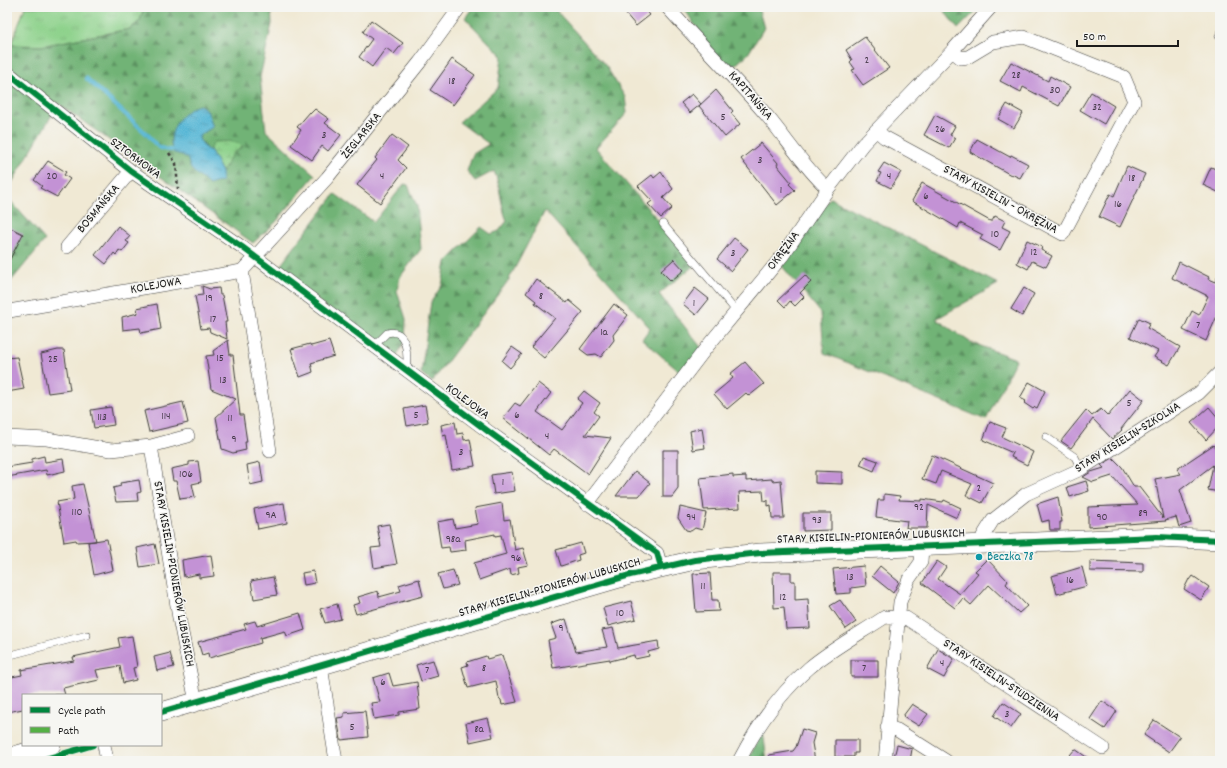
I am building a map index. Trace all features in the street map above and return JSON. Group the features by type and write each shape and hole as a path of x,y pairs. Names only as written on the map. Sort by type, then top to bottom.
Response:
{"street":[{"name":"ŻEGLARSKA","path":"242,271 331,173 415,68 460,7"},
{"name":"KAPITAŃSKA","path":"667,7 736,80 769,118 816,178 828,189"},
{"name":"OKRĘŻNA","path":"587,504 736,311 783,255 828,189 863,144 952,51 991,7"},
{"name":"STARY KISIELIN - OKRĘŻNA","path":"876,130 884,137 1063,234 1134,101 1124,78 1111,71 1024,37 993,42 968,57 961,58 952,51"},
{"name":"SZTORMOWA","path":"7,72 131,170 255,257"},
{"name":"BOSMAŃSKA","path":"67,247 131,170"},
{"name":"KOLEJOWA","path":"255,257 587,504 657,553 661,567"},
{"name":"KOLEJOWA","path":"8,312 242,271"},
{"path":"242,271 270,451"},
{"name":"STARY KISIELIN-SZKOLNA","path":"983,544 983,536 992,520 1026,494 1081,469 1199,393 1220,372"},
{"path":"7,438 46,439 111,450 150,446 188,436"},
{"name":"STARY KISIELIN-PIONIERÓW LUBUSKICH","path":"150,446 179,618 196,702"},
{"name":"STARY KISIELIN-PIONIERÓW LUBUSKICH","path":"162,712 661,567 724,555 1157,537 1220,540"},
{"path":"885,761 897,617 900,602 909,579 921,562 922,546"},
{"path":"739,761 765,718 786,690 810,668 886,617 897,617"},
{"name":"STARY KISIELIN-STUDZIENNA","path":"897,617 906,618 1103,748"},
{"path":"321,666 336,761"},
{"path":"887,727 897,730 946,761"},
{"path":"7,758 48,746"},
{"path":"104,746 107,761"}],"lane":[{"path":"663,224 736,311"},
{"path":"374,346 387,332 395,333 400,336 406,344 406,370"},
{"path":"1046,438 1075,457 1081,469"},
{"path":"7,656 87,635"}],"path":[{"path":"169,153 176,163 179,187 172,200"}],"green space":[{"path":"25,7 144,7 140,21 130,29 41,46 11,45"},
{"path":"144,7 271,7 272,24 260,77 266,131 315,175 275,223 253,243 56,102 53,113 7,191 7,52 11,45 41,46 130,29 140,21"},
{"path":"473,7 553,7 606,66 625,97 627,113 596,148 696,264 659,294 707,355 689,380 642,339 650,328 545,211 508,281 432,382 421,373 431,302 442,285 446,262 481,227 491,234 499,231 507,221 494,171 475,181 467,171 473,154 489,144 459,122 498,88 502,56 465,18"},
{"path":"683,7 758,7 764,28 748,54 727,72"},
{"path":"941,7 980,7 958,29"},
{"path":"214,142 234,142 243,147 232,154 222,172 210,150"},
{"path":"404,184 408,185 417,206 421,249 400,277 397,291 406,319 405,341 394,360 277,270 335,194 374,222"},
{"path":"7,197 45,240 7,286"},
{"path":"830,198 998,284 936,319 970,342 1016,359 986,420 824,353 821,313 782,266"},
{"path":"763,731 767,761 747,761"}],"water":[{"path":"200,105 207,110 213,127 200,135 199,139 206,149 211,151 222,172 222,181 209,185 191,169 187,158 174,153 171,146 171,138 176,124 181,117 193,107"}],"building":[{"path":"632,7 643,7 650,15 636,26 625,13"},
{"path":"371,20 403,43 394,54 386,48 372,67 359,57 372,39 363,32"},
{"path":"865,37 889,68 863,85 852,70 855,69 850,62 852,60 846,50"},
{"path":"452,59 475,75 453,105 430,90"},
{"path":"1011,62 1048,81 1050,76 1070,87 1059,106 1023,87 1021,92 1000,81"},
{"path":"716,90 733,111 731,113 740,124 725,137 699,106"},
{"path":"1091,92 1114,106 1104,124 1080,110"},
{"path":"692,94 701,104 690,113 681,103"},
{"path":"1007,104 1023,113 1014,128 998,119"},
{"path":"315,109 329,119 325,123 341,135 328,151 322,146 312,160 291,145 301,130 297,127 310,112 311,113"},
{"path":"935,115 955,126 950,135 955,138 949,148 924,135"},
{"path":"392,135 408,147 398,160 406,168 380,203 357,185 377,160 375,158"},
{"path":"977,139 1010,157 1011,155 1028,164 1020,178 1011,175 970,152"},
{"path":"761,143 778,163 777,165 791,182 789,184 795,190 777,205 741,159"},
{"path":"48,161 66,172 64,175 70,179 57,197 40,188 42,186 34,180"},
{"path":"884,163 901,172 891,188 877,181 881,173 878,172"},
{"path":"1127,166 1145,174 1120,227 1099,217 1110,194 1114,196"},
{"path":"1211,167 1220,171 1220,193 1203,185"},
{"path":"661,172 673,189 663,198 672,208 661,218 648,204 652,201 638,186 652,175 654,178"},
{"path":"922,183 990,221 992,221 995,216 1005,221 1002,227 1010,231 1000,250 980,239 983,235 960,223 958,228 912,201"},
{"path":"7,226 23,234 7,265"},
{"path":"118,226 130,236 126,241 129,243 122,252 119,250 116,255 114,253 106,264 95,255"},
{"path":"734,238 748,249 731,271 717,259"},
{"path":"1027,240 1042,247 1041,250 1052,256 1046,267 1032,261 1028,269 1017,263"},
{"path":"674,259 684,270 671,281 661,271"},
{"path":"1179,262 1209,277 1208,279 1215,282 1220,272 1220,309 1206,341 1183,330 1192,311 1199,315 1208,296 1172,278"},
{"path":"805,275 811,282 800,293 804,297 795,306 790,301 785,307 778,300"},
{"path":"536,279 567,303 569,300 583,312 544,358 531,347 555,318 535,303 536,301 526,293"},
{"path":"202,286 210,289 219,288 220,295 222,295 227,322 225,322 227,339 210,332 209,328 201,329 195,296 203,295"},
{"path":"695,288 709,299 696,315 683,304"},
{"path":"1024,288 1034,294 1022,316 1011,309"},
{"path":"157,304 161,329 141,333 140,328 123,330 122,317 138,313 137,308"},
{"path":"614,304 628,315 613,335 614,340 601,357 596,354 588,355 580,349"},
{"path":"1139,318 1150,323 1147,328 1180,347 1169,365 1154,357 1158,351 1130,337"},
{"path":"228,340 230,355 233,355 240,415 243,415 247,442 245,442 246,450 233,453 222,449 216,417 236,399 211,389 206,356 214,355 213,351"},
{"path":"329,341 334,356 311,363 313,372 300,377 291,349"},
{"path":"512,347 522,354 510,368 502,361"},
{"path":"64,350 70,390 48,393 41,354"},
{"path":"17,357 24,389 7,392 7,358"},
{"path":"745,362 764,384 749,396 746,393 727,409 714,394 733,378 730,374"},
{"path":"1029,382 1045,391 1037,408 1035,407 1033,409 1024,403 1026,401 1020,398"},
{"path":"538,383 551,393 537,412 562,430 582,403 577,399 584,391 600,403 594,412 599,416 585,435 611,438 588,474 554,449 549,455 503,418 515,403 520,406"},
{"path":"1130,389 1144,400 1121,429 1122,430 1112,439 1093,419 1071,448 1061,441 1086,410 1092,416 1101,409 1108,416"},
{"path":"183,402 188,423 149,432 144,411"},
{"path":"425,405 428,422 407,426 404,409"},
{"path":"111,407 114,425 94,428 91,410"},
{"path":"1209,407 1220,420 1220,425 1206,440 1191,423"},
{"path":"455,422 457,434 463,433 464,440 470,439 475,466 452,470 446,435 443,436 441,425"},
{"path":"990,422 1006,428 1002,437 1033,452 1027,465 1011,457 1013,453 983,440"},
{"path":"702,428 705,448 693,450 690,431"},
{"path":"1213,445 1220,453 1220,492 1208,490 1213,465 1180,490 1191,523 1179,527 1176,517 1165,520 1166,521 1088,527 1088,507 1138,505 1112,476 1093,482 1083,477 1091,472 1104,468 1101,465 1113,458 1122,467 1134,487 1139,487 1163,518 1155,479 1181,474 1177,469"},
{"path":"663,450 678,450 678,489 672,497 663,497"},
{"path":"932,455 993,483 982,503 966,495 972,484 941,471 936,484 922,479"},
{"path":"44,456 45,462 63,459 65,471 47,475 46,470 7,477 7,467 32,463 32,459"},
{"path":"864,456 878,461 874,471 860,465"},
{"path":"198,461 201,482 192,484 195,497 180,499 176,481 173,481 171,469 189,465 189,462"},
{"path":"260,462 263,482 250,485 247,465"},
{"path":"635,471 650,483 639,496 616,496"},
{"path":"815,471 842,472 842,484 815,483"},
{"path":"512,472 515,491 494,494 491,475"},
{"path":"733,474 733,477 746,476 746,481 772,479 772,481 781,480 784,518 772,518 771,505 768,506 768,500 764,501 763,491 739,492 740,508 704,510 700,478"},
{"path":"139,480 141,492 137,493 138,501 116,502 113,488 121,486 120,483"},
{"path":"1086,481 1089,491 1070,497 1067,487"},
{"path":"83,484 96,541 77,542 76,540 64,542 57,502 74,499 72,486"},
{"path":"884,494 900,496 899,500 922,501 922,499 943,502 944,500 961,508 957,518 928,505 927,528 906,528 907,521 876,517 878,500 884,500"},
{"path":"1058,497 1062,522 1060,522 1060,530 1050,530 1049,520 1042,522 1037,504"},
{"path":"284,503 287,523 258,529 254,509"},
{"path":"502,503 504,520 510,519 515,550 523,548 528,565 518,567 519,573 511,575 510,569 479,580 474,563 506,554 501,535 495,536 495,534 465,540 466,550 450,552 449,547 441,548 437,522 453,519 455,528 478,524 475,508"},
{"path":"680,507 706,513 702,530 695,528 691,531 686,530 678,518"},
{"path":"803,513 831,513 831,530 803,531"},
{"path":"389,524 397,564 374,568 371,548 381,547 377,526"},
{"path":"107,539 113,570 94,575 88,542"},
{"path":"581,543 584,553 578,555 579,560 561,566 556,550"},
{"path":"155,544 159,564 140,567 137,548"},
{"path":"211,555 214,576 199,578 199,574 184,577 182,560"},
{"path":"987,559 1008,581 1006,584 1027,606 1019,613 989,585 971,605 963,598 955,608 922,583 937,561 946,567 938,579 960,594 978,573 975,571"},
{"path":"1090,561 1143,563 1143,572 1090,571"},
{"path":"864,566 866,586 851,588 851,593 836,594 833,569"},
{"path":"880,566 899,582 893,593 872,576"},
{"path":"1082,567 1087,586 1057,594 1052,576"},
{"path":"453,570 458,585 443,589 438,574"},
{"path":"313,571 315,583 304,585 302,573"},
{"path":"773,572 791,572 791,581 795,581 795,600 808,599 810,628 786,629 784,607 774,608"},
{"path":"710,573 712,600 718,600 719,611 696,612 693,574"},
{"path":"1193,576 1209,587 1201,600 1184,589 1189,579 1190,580"},
{"path":"273,577 277,595 254,599 251,581"},
{"path":"419,579 423,596 356,614 353,605 360,603 358,597 378,591 379,597 401,591 399,585"},
{"path":"840,600 856,622 846,629 830,606"},
{"path":"631,601 636,619 608,626 603,608"},
{"path":"337,604 341,619 325,623 320,609"},
{"path":"300,613 305,630 287,636 285,631 260,638 261,643 209,658 208,653 202,655 198,642 246,629 244,624 255,621 257,626"},
{"path":"566,619 576,652 607,647 602,630 613,628 618,648 658,641 659,649 648,652 649,656 635,659 634,655 610,661 610,659 553,668 548,640 556,638 551,624"},
{"path":"132,636 137,667 133,668 136,680 123,683 120,666 96,670 99,680 63,688 65,694 22,694 22,709 7,712 7,678 22,675 21,670 74,661 73,657 120,647 118,638"},
{"path":"938,649 954,659 944,678 927,669"},
{"path":"170,653 174,667 157,671 154,657"},
{"path":"502,655 517,702 502,705 499,698 496,681 468,688 462,667 468,665 467,662 486,656 487,659"},
{"path":"433,660 438,676 421,681 416,665"},
{"path":"851,660 878,660 878,677 851,677"},
{"path":"389,673 393,686 417,682 420,709 399,712 399,715 374,719 371,703 380,702 373,678"},
{"path":"1102,701 1117,711 1105,729 1090,719"},
{"path":"1003,702 1021,714 1011,728 994,716"},
{"path":"912,704 928,714 919,726 903,716"},
{"path":"365,711 368,737 341,740 337,718 344,717 344,713"},
{"path":"488,718 493,737 470,742 466,723"},
{"path":"1154,720 1180,737 1169,752 1144,735"},
{"path":"802,729 815,733 812,743 815,761 769,761 769,755 793,751 796,747"},
{"path":"835,740 858,740 858,753 854,753 854,757 835,757"},
{"path":"897,745 912,749 910,761 893,761"},
{"path":"1075,749 1092,761 1065,761"}],"waterway":[{"path":"86,78 149,136 156,145 164,149 172,150"}],"cycle path":[{"path":"7,72 131,171 242,247 489,432 657,553 661,567"},
{"path":"162,712 630,575 695,560 760,553 1157,537 1220,540"},
{"path":"39,761 90,746"}],"place":[{"name":"Beczka 78","path":"979,557"}]}
